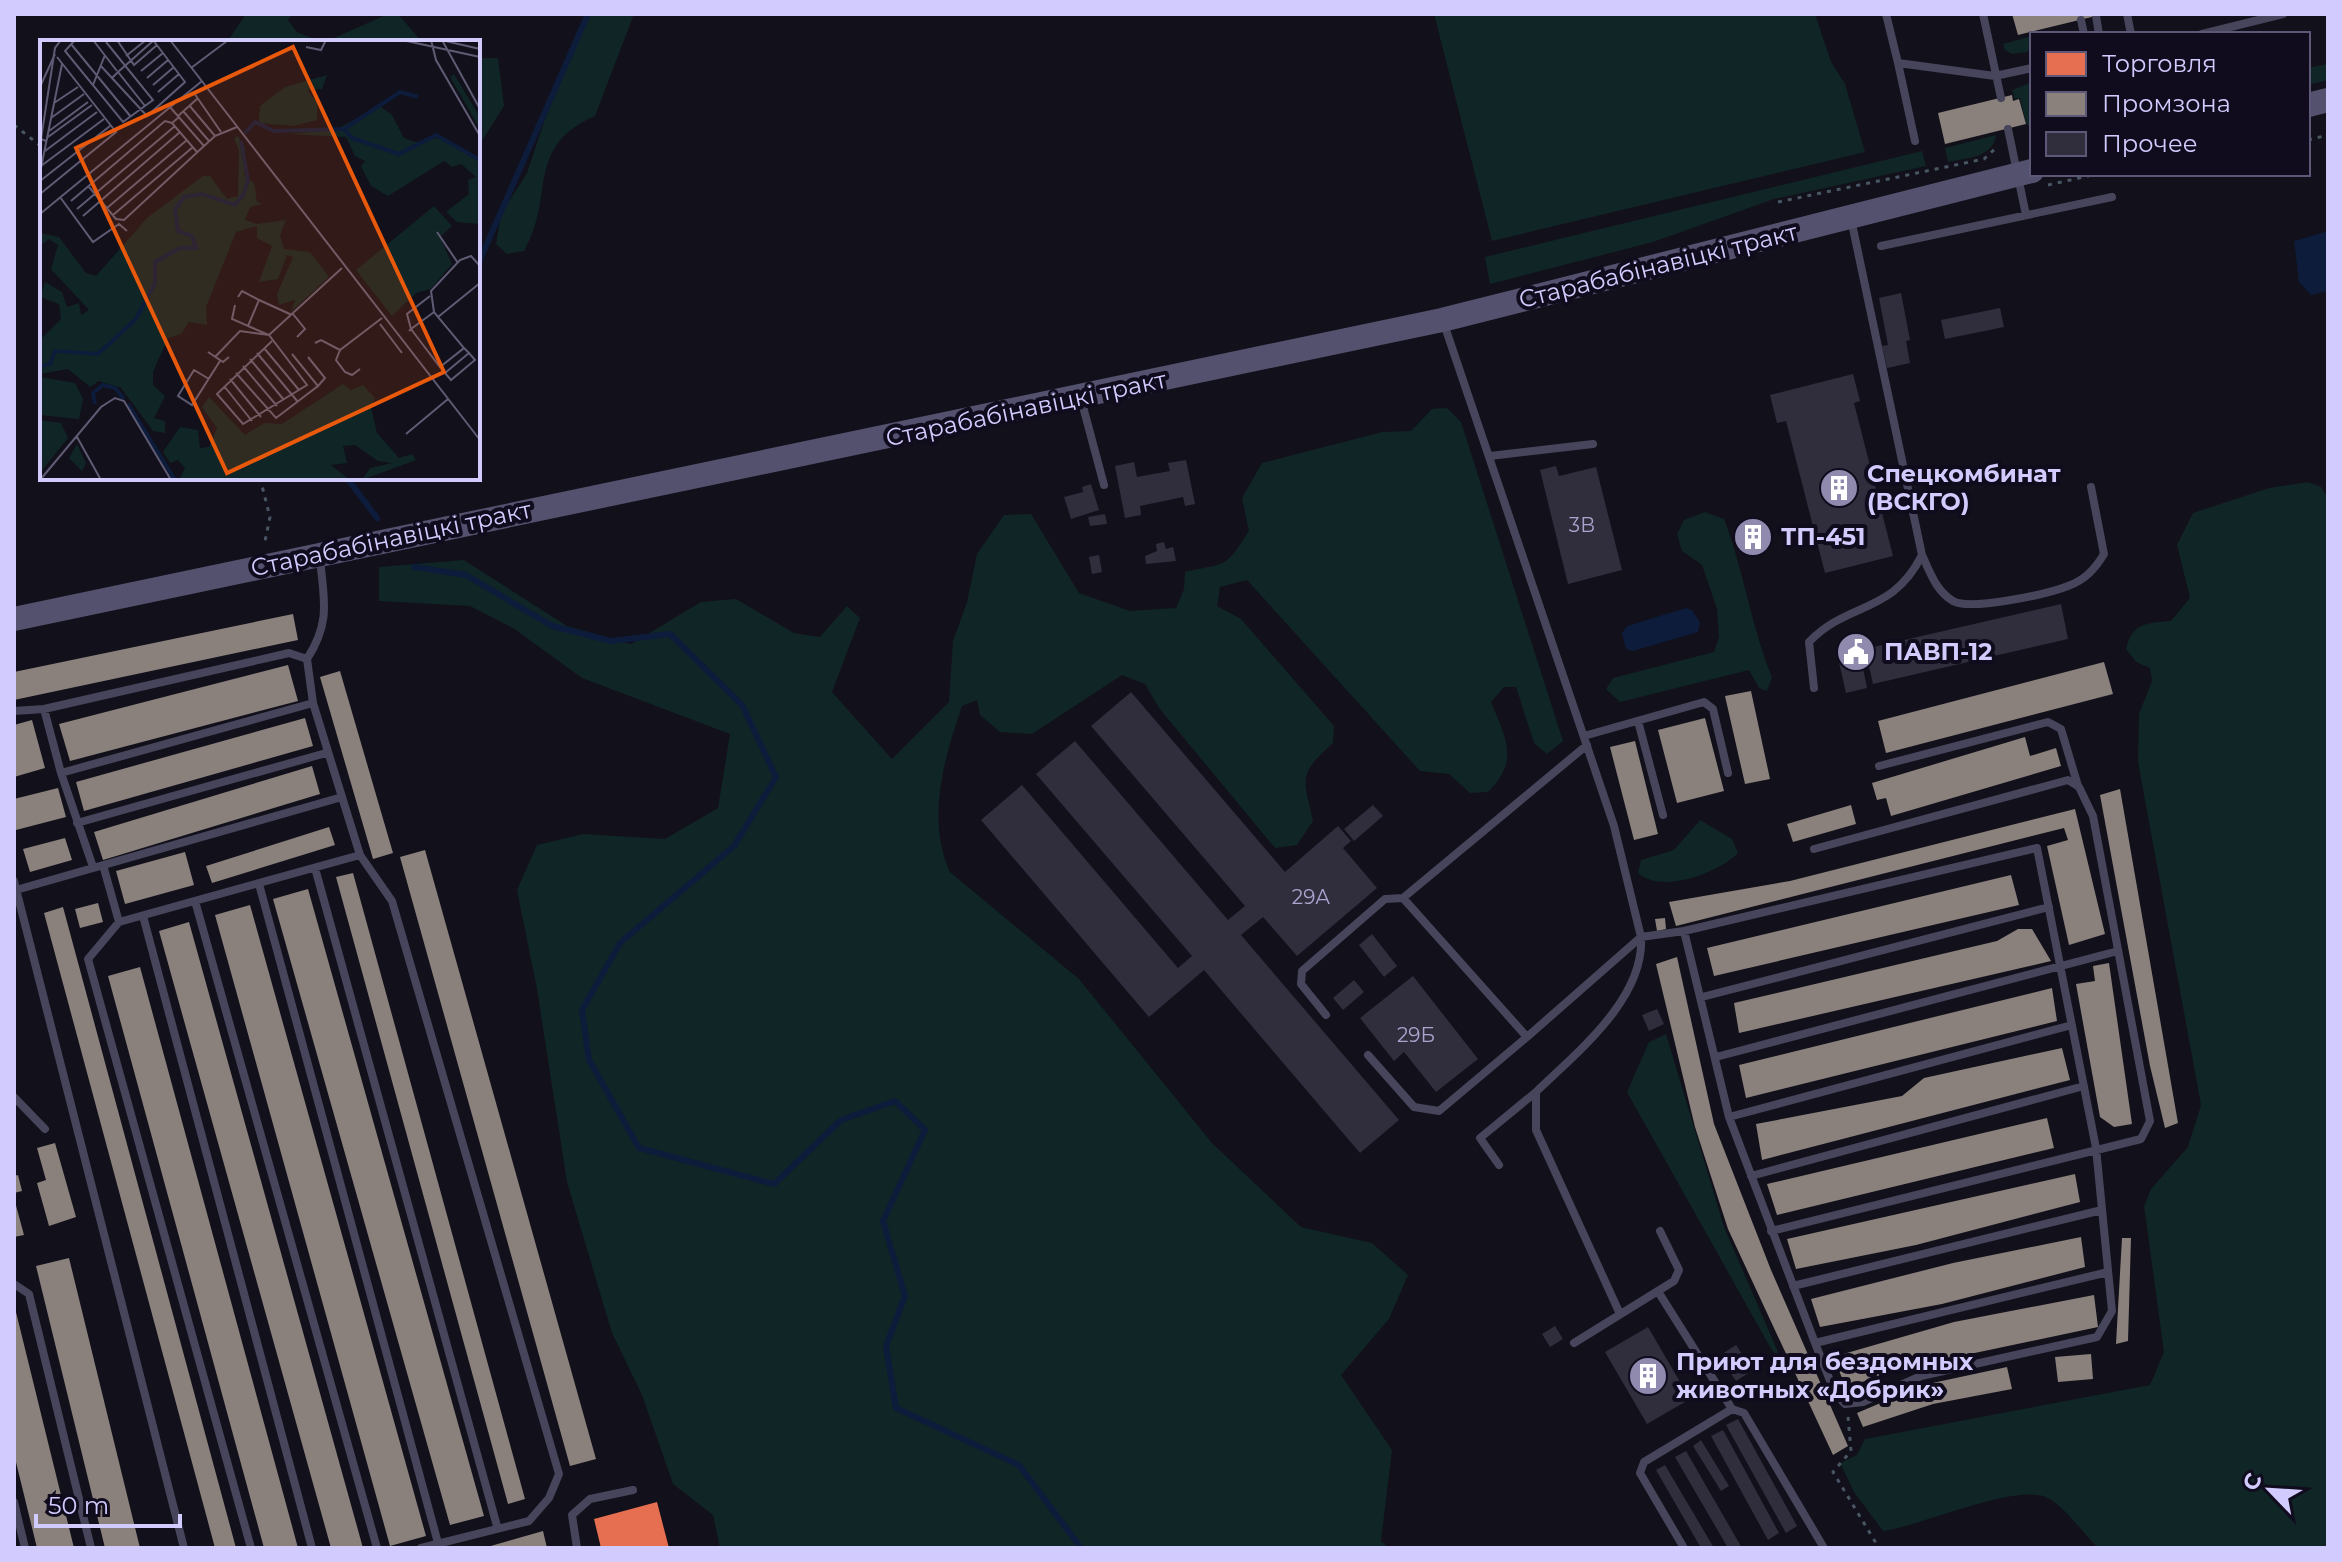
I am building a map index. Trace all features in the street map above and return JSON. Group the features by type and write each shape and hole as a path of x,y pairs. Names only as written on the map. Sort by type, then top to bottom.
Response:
{"street":[{"name":"Старабабінавіцкі тракт","path":"14,619 1442,320 2024,173"}],"lane":[{"path":"1886,14 1915,141"},
{"path":"1983,14 2001,98"},
{"path":"2210,32 2283,14"},
{"path":"2096,16 2099,32"},
{"path":"2081,20 2084,32"},
{"path":"1898,63 1995,76 2030,68"},
{"path":"2007,129 2024,173 2026,215"},
{"path":"1881,246 2112,197"},
{"path":"1850,218 1922,555 1936,586 1953,601 1970,606 2069,586 2094,571 2104,554 2091,487"},
{"path":"1442,320 1614,826 1641,937 1642,954 1625,995 1578,1052 1480,1138 1499,1165"},
{"path":"1081,398 1104,485"},
{"path":"1490,456 1593,444"},
{"path":"319,553 325,611 321,637 307,659 313,703 326,753 360,855 392,901 559,1474 549,1498 529,1521 497,1526 421,1548"},
{"path":"1814,688 1809,642 1822,628 1885,600 1911,578 1922,555"},
{"path":"14,711 44,709 289,653 307,659"},
{"path":"1326,1015 1301,984 1302,971 1385,899 1403,898 1586,741 1638,721 1704,702 1713,709 1728,773"},
{"path":"61,773 313,703"},
{"path":"44,709 77,823 98,866 119,922"},
{"path":"1638,721 1663,815"},
{"path":"1771,1231 2141,1139 2150,1121 2093,816 2079,787 2061,729 2048,722 1879,766"},
{"path":"77,823 326,753"},
{"path":"1814,849 2068,780 2079,787"},
{"path":"184,1548 15,885 98,866 342,797"},
{"path":"1368,1055 1414,1107 1439,1111 1641,937 1684,931 2037,848 2096,1148 2112,1311 2097,1337 1921,1376 1863,1402 1845,1404 1835,1393 1729,1117 1684,931"},
{"path":"251,1548 88,959 119,922 360,855"},
{"path":"315,868 497,1526"},
{"path":"259,884 438,1543"},
{"path":"1403,898 1527,1037"},
{"path":"195,901 377,1548"},
{"path":"1702,997 2049,907"},
{"path":"143,916 312,1548"},
{"path":"1716,1057 2118,951"},
{"path":"1729,1117 2072,1025"},
{"path":"1751,1176 2084,1086"},
{"path":"1536,1092 1536,1130 1620,1314"},
{"path":"14,1097 45,1129"},
{"path":"1793,1286 2102,1210"},
{"path":"1574,1343 1674,1281 1679,1270 1660,1231"},
{"path":"1815,1343 2108,1272"},
{"path":"14,1284 29,1294 91,1548"},
{"path":"1659,1293 1732,1409 1744,1413 1824,1548"},
{"path":"1684,1548 1640,1473 1644,1462 1732,1409"},
{"path":"577,1548 572,1515 590,1499 633,1490"},
{"path":"14,1502 25,1548"}],"path":[{"path":"14,125 40,145"},
{"path":"1778,202 1984,159 1997,147 2007,129"},
{"path":"259,566 270,517 261,480"},
{"path":"1845,1404 1851,1451 1836,1464 1833,1472 1879,1548"}],"green space":[{"path":"246,14 292,14 288,20 297,32 317,40 228,40"},
{"path":"388,14 398,14 420,40 330,40"},
{"path":"591,14 634,14 595,116 573,128 558,142 550,158 539,211 524,251 507,254 496,244 501,214 527,173 554,92"},
{"path":"1434,14 1815,14 1831,62 1845,84 1865,152 1492,241"},
{"path":"2030,37 2028,52 2012,54 2005,50 2003,44"},
{"path":"480,58 498,58 504,106 480,144"},
{"path":"2328,64 2328,80 2310,84 2310,68"},
{"path":"2030,83 2030,127 2026,123 2020,98 2015,99 2012,90"},
{"path":"1996,135 1994,143 1985,153 1948,162 1945,148"},
{"path":"1922,151 1926,166 1774,199 1653,242 1490,284 1485,257"},
{"path":"1447,408 1461,422 1563,741 1547,754 1534,743 1516,687 1504,687 1491,702 1505,738 1507,759 1504,770 1488,792 1470,793 1449,774 1420,771 1247,580 1220,587 1217,606 1241,619 1334,726 1333,743 1314,762 1306,777 1313,821 1297,845 1275,848 1159,708 1145,684 1122,675 1032,734 1000,732 980,715 977,700 962,706 940,789 939,831 950,872 1079,979 1212,1143 1301,1227 1372,1243 1408,1275 1389,1319 1341,1375 1392,1450 1381,1541 1389,1548 720,1548 713,1515 673,1484 642,1395 612,1333 567,1182 537,989 517,890 537,845 583,834 665,839 718,808 730,734 582,678 513,628 470,606 379,601 379,567 464,560 567,626 631,644 701,602 736,599 794,633 820,637 847,606 860,618 832,692 892,759 949,702 953,641 967,602 977,554 1004,515 1031,514 1079,593 1130,611 1176,608 1184,589 1185,572 1223,562 1249,531 1242,498 1262,463 1382,432 1411,431 1432,409"},
{"path":"2308,482 2321,487 2328,497 2328,1548 2098,1548 2057,1504 2036,1495 1995,1499 1883,1531 1854,1492 1840,1463 1857,1455 1865,1439 2150,1385 2164,1352 2144,1206 2151,1189 2188,1147 2201,1105 2138,762 2139,714 2152,681 2150,668 2136,662 2126,649 2136,629 2147,624 2171,621 2190,598 2177,545 2193,513 2269,488"},
{"path":"1705,512 1724,519 1731,539 1772,677 1767,691 1759,688 1749,670 1620,702 1606,689 1613,678 1714,652 1719,637 1717,609 1702,565 1682,551 1677,534 1684,520"},
{"path":"1700,820 1732,839 1738,853 1717,868 1689,879 1660,882 1638,873 1641,860 1674,850"},
{"path":"1666,1034 1724,1227 1785,1368 1770,1347 1627,1092 1649,1042"}],"water":[{"path":"2328,231 2328,291 2311,295 2299,282 2294,241"},
{"path":"1686,608 1692,610 1700,622 1698,632 1633,651 1626,649 1622,633 1627,626"}],"building: Торговля":[{"path":"657,1502 669,1548 601,1548 594,1519"}],"building: Промзона":[{"path":"2012,14 2100,14 2100,15 2018,35"},
{"path":"2012,95 2013,101 2019,99 2026,124 1945,144 1938,113"},
{"path":"293,614 298,640 14,700 14,672"},
{"path":"2104,662 2113,694 1886,753 1878,721"},
{"path":"288,665 298,701 70,761 59,724"},
{"path":"340,671 393,853 373,859 320,677"},
{"path":"1751,691 1770,779 1745,784 1725,696"},
{"path":"305,718 313,746 84,811 76,782"},
{"path":"1705,718 1724,791 1677,803 1658,730"},
{"path":"32,720 45,768 14,777 14,725"},
{"path":"2025,737 2030,756 2056,748 2061,766 1891,816 1886,798 1877,800 1872,783"},
{"path":"1635,741 1658,834 1634,840 1610,747"},
{"path":"312,766 320,794 103,860 94,832"},
{"path":"58,788 66,817 16,830 14,799"},
{"path":"2120,789 2178,1123 2165,1128 2150,1066 2100,795"},
{"path":"1851,805 1856,824 1793,842 1787,824"},
{"path":"2075,809 2105,934 2069,945 2047,846 2068,840 2064,828 1676,926 1669,902 1790,881"},
{"path":"329,827 335,845 212,883 206,866"},
{"path":"65,838 72,860 30,872 23,849"},
{"path":"425,850 596,1459 570,1466 400,857"},
{"path":"185,852 194,885 125,904 116,871"},
{"path":"353,873 525,1499 508,1504 336,877"},
{"path":"2011,875 2019,905 1714,976 1707,948"},
{"path":"308,889 484,1516 450,1525 273,899"},
{"path":"98,903 103,922 80,928 75,909"},
{"path":"250,905 426,1536 390,1546 215,915"},
{"path":"63,907 236,1548 215,1548 44,913"},
{"path":"1665,918 1666,929 1657,931 1655,919"},
{"path":"189,922 363,1548 331,1548 159,931"},
{"path":"2018,929 2032,929 2051,961 1739,1033 1734,1003 1997,941"},
{"path":"1677,957 1714,1124 1771,1270 1848,1446 1833,1455 1728,1229 1695,1127 1656,964"},
{"path":"2109,963 2132,1124 2114,1127 2100,1117 2076,984 2095,981 2093,966"},
{"path":"140,967 298,1548 264,1548 108,976"},
{"path":"2052,988 2057,1021 1746,1098 1739,1065"},
{"path":"2062,1048 2070,1080 1762,1160 1756,1124 1902,1096 1924,1078"},
{"path":"2047,1118 2054,1148 1777,1215 1767,1184"},
{"path":"55,1143 76,1217 49,1226 37,1183 46,1180 37,1148"},
{"path":"2075,1174 2080,1202 1916,1245 1796,1269 1787,1239"},
{"path":"18,1175 22,1191 14,1193 14,1176"},
{"path":"14,1198 24,1235 14,1237"},
{"path":"2081,1237 2085,1267 1942,1304 1820,1327 1811,1299 1953,1263"},
{"path":"2122,1238 2131,1238 2128,1341 2116,1344"},
{"path":"69,1258 140,1548 105,1548 36,1266"},
{"path":"2094,1295 2098,1327 1913,1366 1846,1387 1833,1357 1954,1322"},
{"path":"14,1308 74,1548 37,1548 14,1454"},
{"path":"2091,1354 2093,1379 2058,1382 2055,1357"},
{"path":"2007,1367 2012,1389 1933,1404 1863,1427 1857,1413 1923,1385"},
{"path":"543,1531 547,1548 487,1548 487,1547"}],"building: Прочее":[{"path":"1901,293 1910,340 1906,341 1910,363 1887,368 1882,346 1888,345 1879,298"},
{"path":"2000,308 2004,327 1945,339 1941,320"},
{"name":"Спецкомбинат (ВСКГО)","path":"1853,374 1860,401 1854,403 1893,556 1825,573 1786,421 1777,423 1770,395"},
{"path":"1186,460 1195,504 1185,506 1183,497 1140,506 1141,515 1125,518 1115,466 1134,462 1137,477 1170,471 1168,463"},
{"path":"1556,466 1559,476 1596,467 1622,570 1568,584 1540,470"},
{"path":"1091,484 1099,510 1071,519 1064,497 1083,492 1082,487"},
{"path":"1105,514 1107,524 1090,526 1088,517"},
{"name":"ТП-451","path":"1768,525 1771,542 1738,549 1735,532"},
{"path":"1164,542 1166,549 1173,547 1176,561 1146,564 1145,556 1157,551 1156,544"},
{"path":"1099,555 1102,572 1092,574 1089,557"},
{"path":"2061,604 2068,639 1873,684 1865,649"},
{"path":"1860,653 1867,688 1846,693 1838,658"},
{"path":"1131,692 1285,872 1338,826 1351,841 1343,848 1377,888 1297,956 1263,917 1241,935 1399,1120 1360,1153 1204,970 1149,1017 981,820 1022,785 1178,968 1192,956 1036,774 1075,741 1228,920 1245,906 1091,726"},
{"path":"1373,805 1383,816 1354,841 1344,829"},
{"path":"1372,934 1397,966 1384,977 1359,945"},
{"path":"1413,976 1478,1059 1436,1092 1404,1052 1394,1061 1360,1018"},
{"path":"1354,980 1364,992 1343,1010 1333,998"},
{"path":"1657,1009 1664,1024 1649,1031 1642,1015"},
{"path":"1555,1326 1563,1339 1550,1347 1542,1334"},
{"name":"Приют для бездомных животных «Добрик»","path":"1648,1327 1690,1399 1647,1424 1605,1352"},
{"path":"1736,1345 1753,1370 1736,1381 1719,1356"},
{"path":"1738,1419 1797,1526 1786,1533 1726,1425"},
{"path":"1723,1430 1779,1533 1768,1540 1711,1436"},
{"path":"1701,1440 1729,1486 1721,1491 1693,1446"},
{"path":"1686,1451 1742,1548 1728,1548 1675,1457"},
{"path":"1665,1465 1714,1548 1701,1548 1656,1470"}],"waterway":[{"path":"480,259 588,14"},
{"path":"348,480 377,518"},
{"path":"414,567 466,575 552,626 611,641 670,634 742,705 776,777 734,846 620,943 582,1010 589,1060 639,1148 774,1184 841,1120 895,1101 925,1130 883,1221 905,1296 886,1346 896,1408 1019,1465 1081,1548"}],"place":[{"name":"Спецкомбинат (ВСКГО)","path":"1839,488"},
{"name":"ТП-451","path":"1753,537"},
{"name":"ПАВП-12","path":"1856,652"},
{"name":"Приют для бездомных животных «Добрик»","path":"1648,1376"}]}
